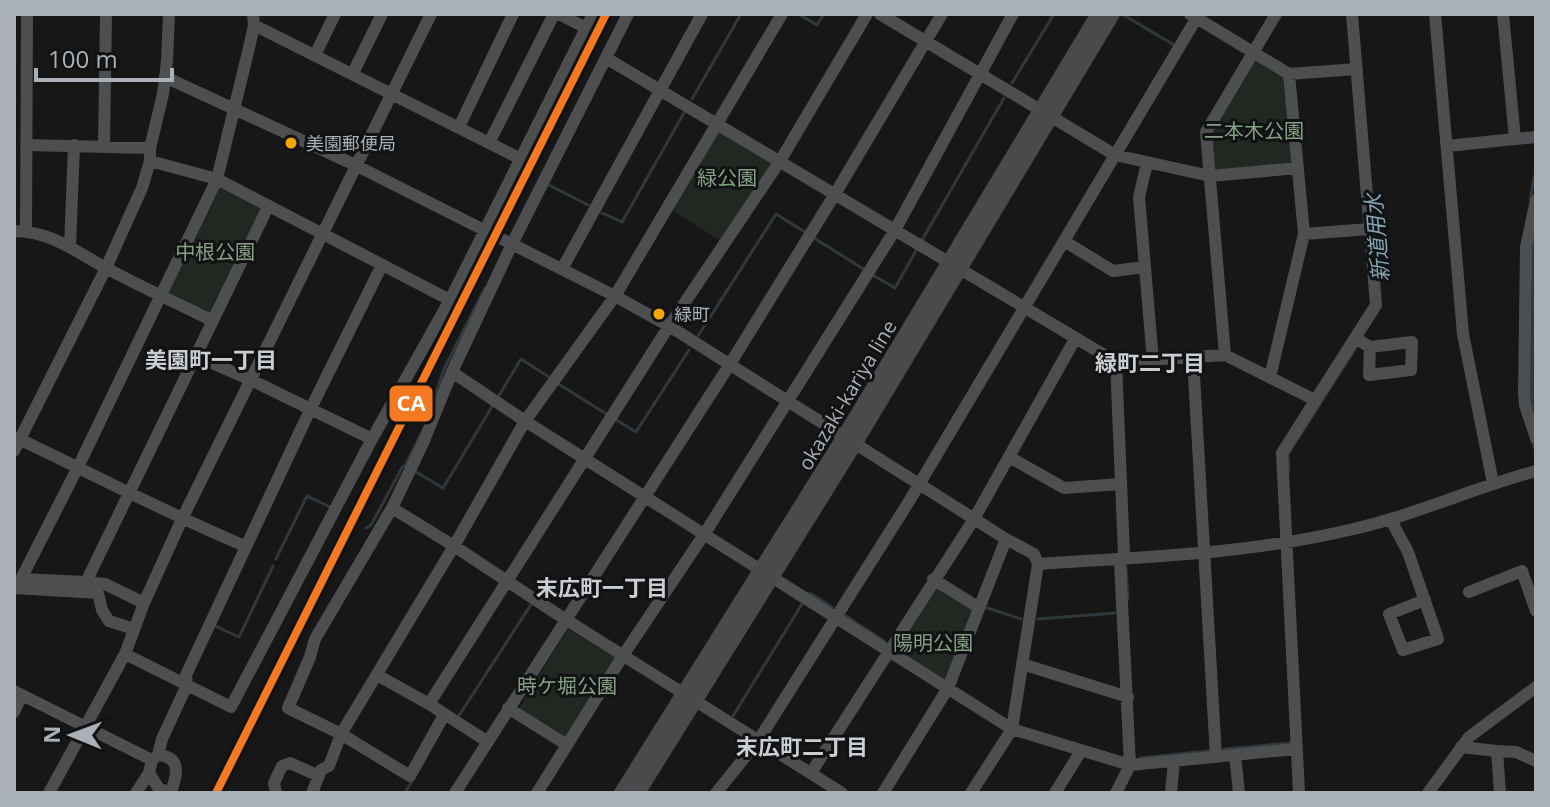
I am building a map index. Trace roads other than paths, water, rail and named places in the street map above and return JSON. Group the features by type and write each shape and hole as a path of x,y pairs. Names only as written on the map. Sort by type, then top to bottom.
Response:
{"main road":[{"name":"okazaki-kariya line","path":"1047,113 1099,14"},
{"name":"okazaki-kariya line","path":"637,793 766,572 1047,113 1112,14"},
{"name":"okazaki-kariya line","path":"622,793 690,698"}],"street":[{"path":"27,14 20,37 26,145 20,231 46,235 213,321"},
{"path":"104,145 106,14"},
{"path":"169,14 165,77 142,188 106,268 17,445 78,467 182,519 245,546"},
{"path":"315,55 335,14"},
{"path":"353,73 382,14"},
{"path":"49,793 125,654 182,519 431,14"},
{"path":"459,127 513,14"},
{"path":"489,143 557,14 586,28"},
{"path":"125,654 231,707 372,439 450,300 593,14"},
{"path":"444,715 410,776 341,734 288,708 315,639 392,508 512,244 628,14"},
{"path":"562,269 702,14"},
{"path":"312,793 321,770 329,766 341,734 525,421 615,296 782,14"},
{"path":"429,704 669,326 780,161 867,14"},
{"path":"880,14 1115,155 1210,176 1298,168"},
{"path":"455,793 730,364 942,14"},
{"path":"537,793 895,230 1013,14"},
{"path":"1225,355 1206,132 1276,14"},
{"path":"1299,793 1282,453 1315,400 1361,342 1376,305 1352,14"},
{"path":"1435,14 1463,334 1493,483"},
{"path":"1503,14 1515,139"},
{"path":"716,793 758,741 919,484 1195,15 1289,74 1357,69"},
{"path":"144,603 105,584 21,579 217,179 235,111 253,19 315,55 521,159"},
{"path":"606,58 1116,362 1225,355 1315,400"},
{"path":"1270,377 1304,234 1289,74"},
{"path":"165,77 355,165 615,296 669,326 1034,554 1038,564 1012,729 971,793"},
{"path":"1447,146 1536,137"},
{"path":"26,145 104,145 150,154 217,179 450,300"},
{"path":"70,247 74,145"},
{"path":"1147,163 1139,197 1153,361"},
{"path":"1536,202 1526,247 1524,393 1536,438"},
{"path":"86,582 268,207"},
{"path":"1304,234 1370,229"},
{"path":"1064,241 1113,271 1145,267"},
{"path":"136,793 153,763 187,685 186,675 245,546 382,265"},
{"path":"811,773 974,519 1075,339"},
{"path":"196,356 372,439"},
{"path":"1193,358 1216,757"},
{"path":"1116,362 1130,765 1116,793"},
{"path":"452,372 1012,729 1130,765 1296,749"},
{"path":"1009,457 1064,488 1121,484"},
{"path":"1038,564 1286,543 1391,520 1536,471"},
{"path":"392,508 842,793"},
{"path":"1391,520 1408,552 1425,600 1438,639 1403,650 1389,614 1425,600"},
{"path":"883,793 948,688 1006,539"},
{"path":"1469,592 1522,571 1536,611"},
{"path":"933,579 978,607"},
{"path":"14,588 98,593 102,610 109,621 134,629"},
{"path":"1022,664 1128,697"},
{"path":"377,675 488,742"},
{"path":"1428,793 1469,737 1536,687"},
{"path":"14,712 18,693 153,763"},
{"path":"508,708 567,745"},
{"path":"1461,747 1516,752 1536,761"},
{"path":"1055,793 1081,751"},
{"path":"1496,751 1500,793"},
{"path":"1235,755 1239,793"},
{"path":"1171,793 1174,761"},
{"path":"276,793 274,783 282,766 290,763 319,776"},
{"path":"1439,779 1440,793"}],"waterway":[{"path":"692,99 741,14"},
{"path":"798,14 817,25 824,14"},
{"path":"1012,83 1054,14"},
{"path":"1122,14 1174,45"},
{"path":"922,240 1004,98"},
{"path":"602,213 622,222 684,113"},
{"path":"1530,200 1536,169"},
{"path":"547,184 588,205"},
{"path":"698,336 776,214 805,232"},
{"path":"1536,236 1533,396 1536,405"},
{"path":"814,238 865,270"},
{"path":"871,274 895,288 917,249"},
{"path":"432,405 444,369 485,288"},
{"name":"新道用水","path":"1289,470 1288,454 1357,346"},
{"path":"615,419 636,432 689,350"},
{"path":"498,397 521,359 549,377"},
{"path":"557,383 608,415"},
{"path":"413,470 443,488 493,405"},
{"path":"405,466 421,434"},
{"path":"1532,440 1536,453"},
{"path":"366,528 371,525 403,466 406,466"},
{"path":"276,559 307,496 330,507"},
{"path":"213,625 239,637 273,566"},
{"path":"1126,567 1128,599"},
{"path":"810,593 832,607"},
{"path":"458,717 532,603"},
{"path":"733,716 802,604"},
{"path":"984,607 1021,619"},
{"path":"1038,619 1115,613"},
{"path":"846,616 884,641"},
{"path":"1224,749 1291,743"},
{"path":"1140,758 1208,751"},
{"path":"405,793 412,781"}],"place":[{"name":"美園郵便局","path":"291,143"},
{"name":"緑町","path":"659,314"}],"district":[{"name":"美園町一丁目","path":"211,359"},
{"name":"緑町二丁目","path":"1150,362"},
{"name":"末広町一丁目","path":"602,587"},
{"name":"末広町二丁目","path":"802,746"}],"park label":[{"name":"二本木公園","path":"1254,130"},
{"name":"緑公園","path":"727,177"},
{"name":"中根公園","path":"215,251"},
{"name":"陽明公園","path":"933,642"},
{"name":"時ケ堀公園","path":"567,685"}]}
